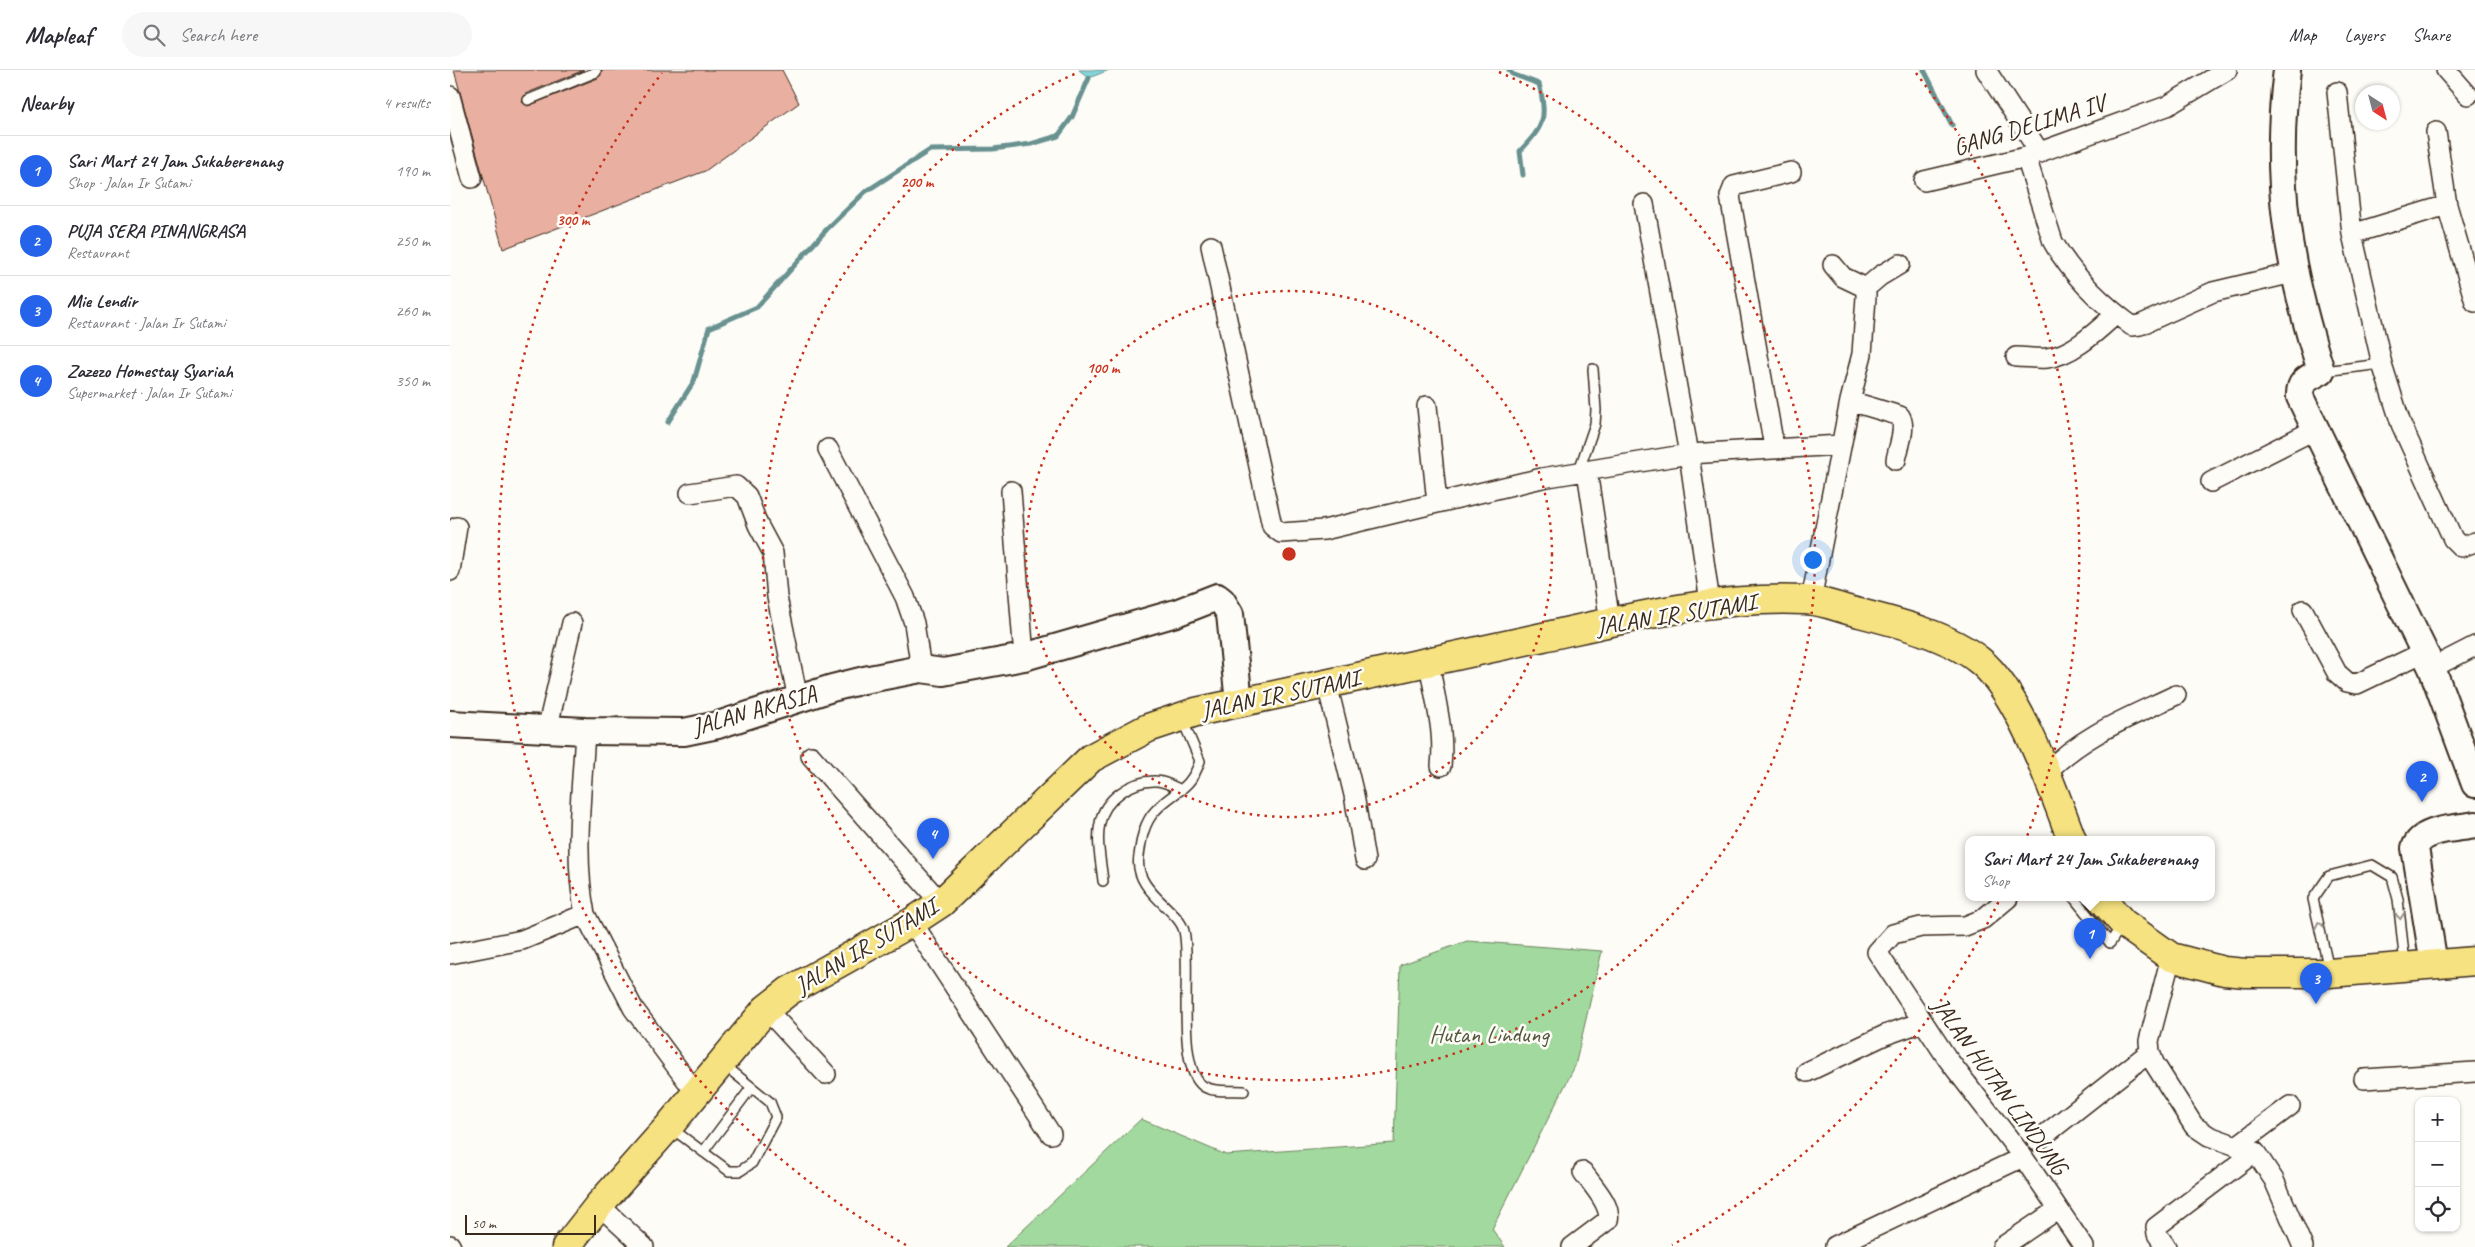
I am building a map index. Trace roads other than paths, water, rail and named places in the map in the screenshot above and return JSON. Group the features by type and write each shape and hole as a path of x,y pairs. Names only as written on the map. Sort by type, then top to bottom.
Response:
{"main road":[{"name":"JALAN IR SUTAMI","path":"566,1247 599,1205 669,1126 766,1009 801,984 912,922 941,903 1022,822 1091,758 1148,728 1181,716 1610,622 1710,603 1780,599 1811,600 1899,623 1961,648 1980,661 1997,678 2010,698 2046,773 2070,836"},
{"path":"2104,901 2123,923 2171,957 2231,972 2330,973 2405,965 2475,961"}],"street":[{"path":"1986,70 2033,155 2053,242 2058,251 2082,281 2116,314 2132,326 2140,325 2213,292 2293,273"},
{"name":"GANG DELIMA IV","path":"1924,181 2033,155 2167,106 2227,70"},
{"path":"2287,70 2282,136 2283,209 2293,273 2321,371 2305,380 2300,387 2300,397 2428,660 2475,784"},
{"path":"2446,70 2468,95"},
{"path":"2337,92 2352,234 2382,364 2401,424 2453,539 2461,547 2475,542"},
{"path":"450,96 454,125 472,178"},
{"path":"2436,132 2447,204 2475,302"},
{"path":"1774,447 1730,196 1734,186 1791,172"},
{"path":"1644,204 1688,454 1710,603"},
{"path":"2352,234 2447,204"},
{"path":"1211,246 1272,526 1281,533 1324,530 1542,478 1688,454 1774,447 1841,445"},
{"path":"1811,600 1850,401 1862,354 1866,288 1880,276 1900,264"},
{"path":"1833,265 1843,277 1866,288"},
{"path":"2016,357 2046,358 2056,356 2085,339 2116,314"},
{"path":"1850,401 1900,416 1903,422 1896,460"},
{"path":"1427,406 1437,503"},
{"path":"2210,482 2316,429"},
{"path":"828,449 905,597 914,623 921,669"},
{"path":"1582,472 1610,622"},
{"path":"690,493 736,486 747,496 775,560 777,596 798,699"},
{"path":"1011,491 1024,657"},
{"path":"450,570 457,527"},
{"name":"JALAN AKASIA","path":"450,724 585,732 684,732 718,725 864,680 921,669 942,672 1024,657 1176,613 1217,597 1222,601 1230,614 1239,703"},
{"path":"2303,610 2337,673 2347,682 2357,684 2475,646"},
{"path":"547,730 572,623"},
{"path":"1429,661 1442,730 1441,766"},
{"path":"1327,684 1354,795 1365,860"},
{"path":"2046,773 2068,753 2099,731 2176,695"},
{"path":"585,732 580,838 582,895 585,914 633,1008 696,1093"},
{"path":"811,756 941,903"},
{"path":"2434,964 2415,848 2417,840 2425,835 2475,825"},
{"name":"JALAN HUTAN LINDUNG","path":"2005,901 1983,920 1966,926 1921,927 1893,934 1877,952 1947,1058 2023,1157 2057,1210 2084,1247"},
{"path":"450,954 522,940 585,914"},
{"path":"912,922 1051,1134"},
{"path":"2171,957 2150,1041 2150,1052 2154,1063 2194,1126 2208,1136 2246,1149 2274,1180 2298,1245"},
{"path":"766,1009 826,1074"},
{"path":"1807,1072 1886,1035 1922,1022"},
{"path":"2037,1141 2150,1052"},
{"path":"2364,1080 2475,1072"},
{"path":"2166,1247 2157,1234 2156,1227 2246,1149 2290,1106"},
{"path":"1836,1246 2023,1157"},
{"path":"1572,1247 1608,1220 1609,1216 1607,1207 1583,1172"},
{"path":"599,1205 644,1247"},
{"path":"2002,1247 2057,1210"}],"lane":[{"path":"528,100 596,72 596,70"},
{"path":"2321,371 2382,364"},
{"path":"1582,472 1595,424 1596,410 1593,369"},
{"path":"1181,716 1200,761 1195,776 1155,811 1149,820 1143,834 1138,859 1140,871 1151,892 1183,928 1188,1055 1196,1078 1208,1088 1244,1091"},
{"path":"1102,881 1100,823 1103,812 1110,802 1129,788 1153,781 1162,782 1181,790"},
{"path":"2330,973 2313,899 2330,876 2372,865 2392,877 2398,900 2405,965"},
{"path":"2076,901 2110,943 2123,923"},
{"path":"669,1126 729,1171 740,1171 752,1164 776,1117 770,1102 721,1062"},
{"path":"703,1152 751,1088"}],"water":[{"path":"1079,70 1109,70 1089,78"}],"waterway":[{"path":"1509,70 1512,74 1539,84 1542,96 1542,121 1534,135 1520,151 1523,175"},
{"path":"1924,70 1952,125"},
{"path":"668,422 694,381 709,328 757,307 827,229 865,192 930,150 993,149 1031,144 1058,136 1072,117 1089,78"}],"place":[{"name":"PUJA SERA PINANGRASA","path":"2422,802"},
{"name":"Zazezo Homestay Syariah","path":"933,859"},
{"name":"Sari Mart 24 Jam Sukaberenang","path":"2090,959"},
{"name":"Mie Lendir","path":"2316,1004"}],"park label":[{"name":"Hutan Lindung","path":"1489,1034"}]}
